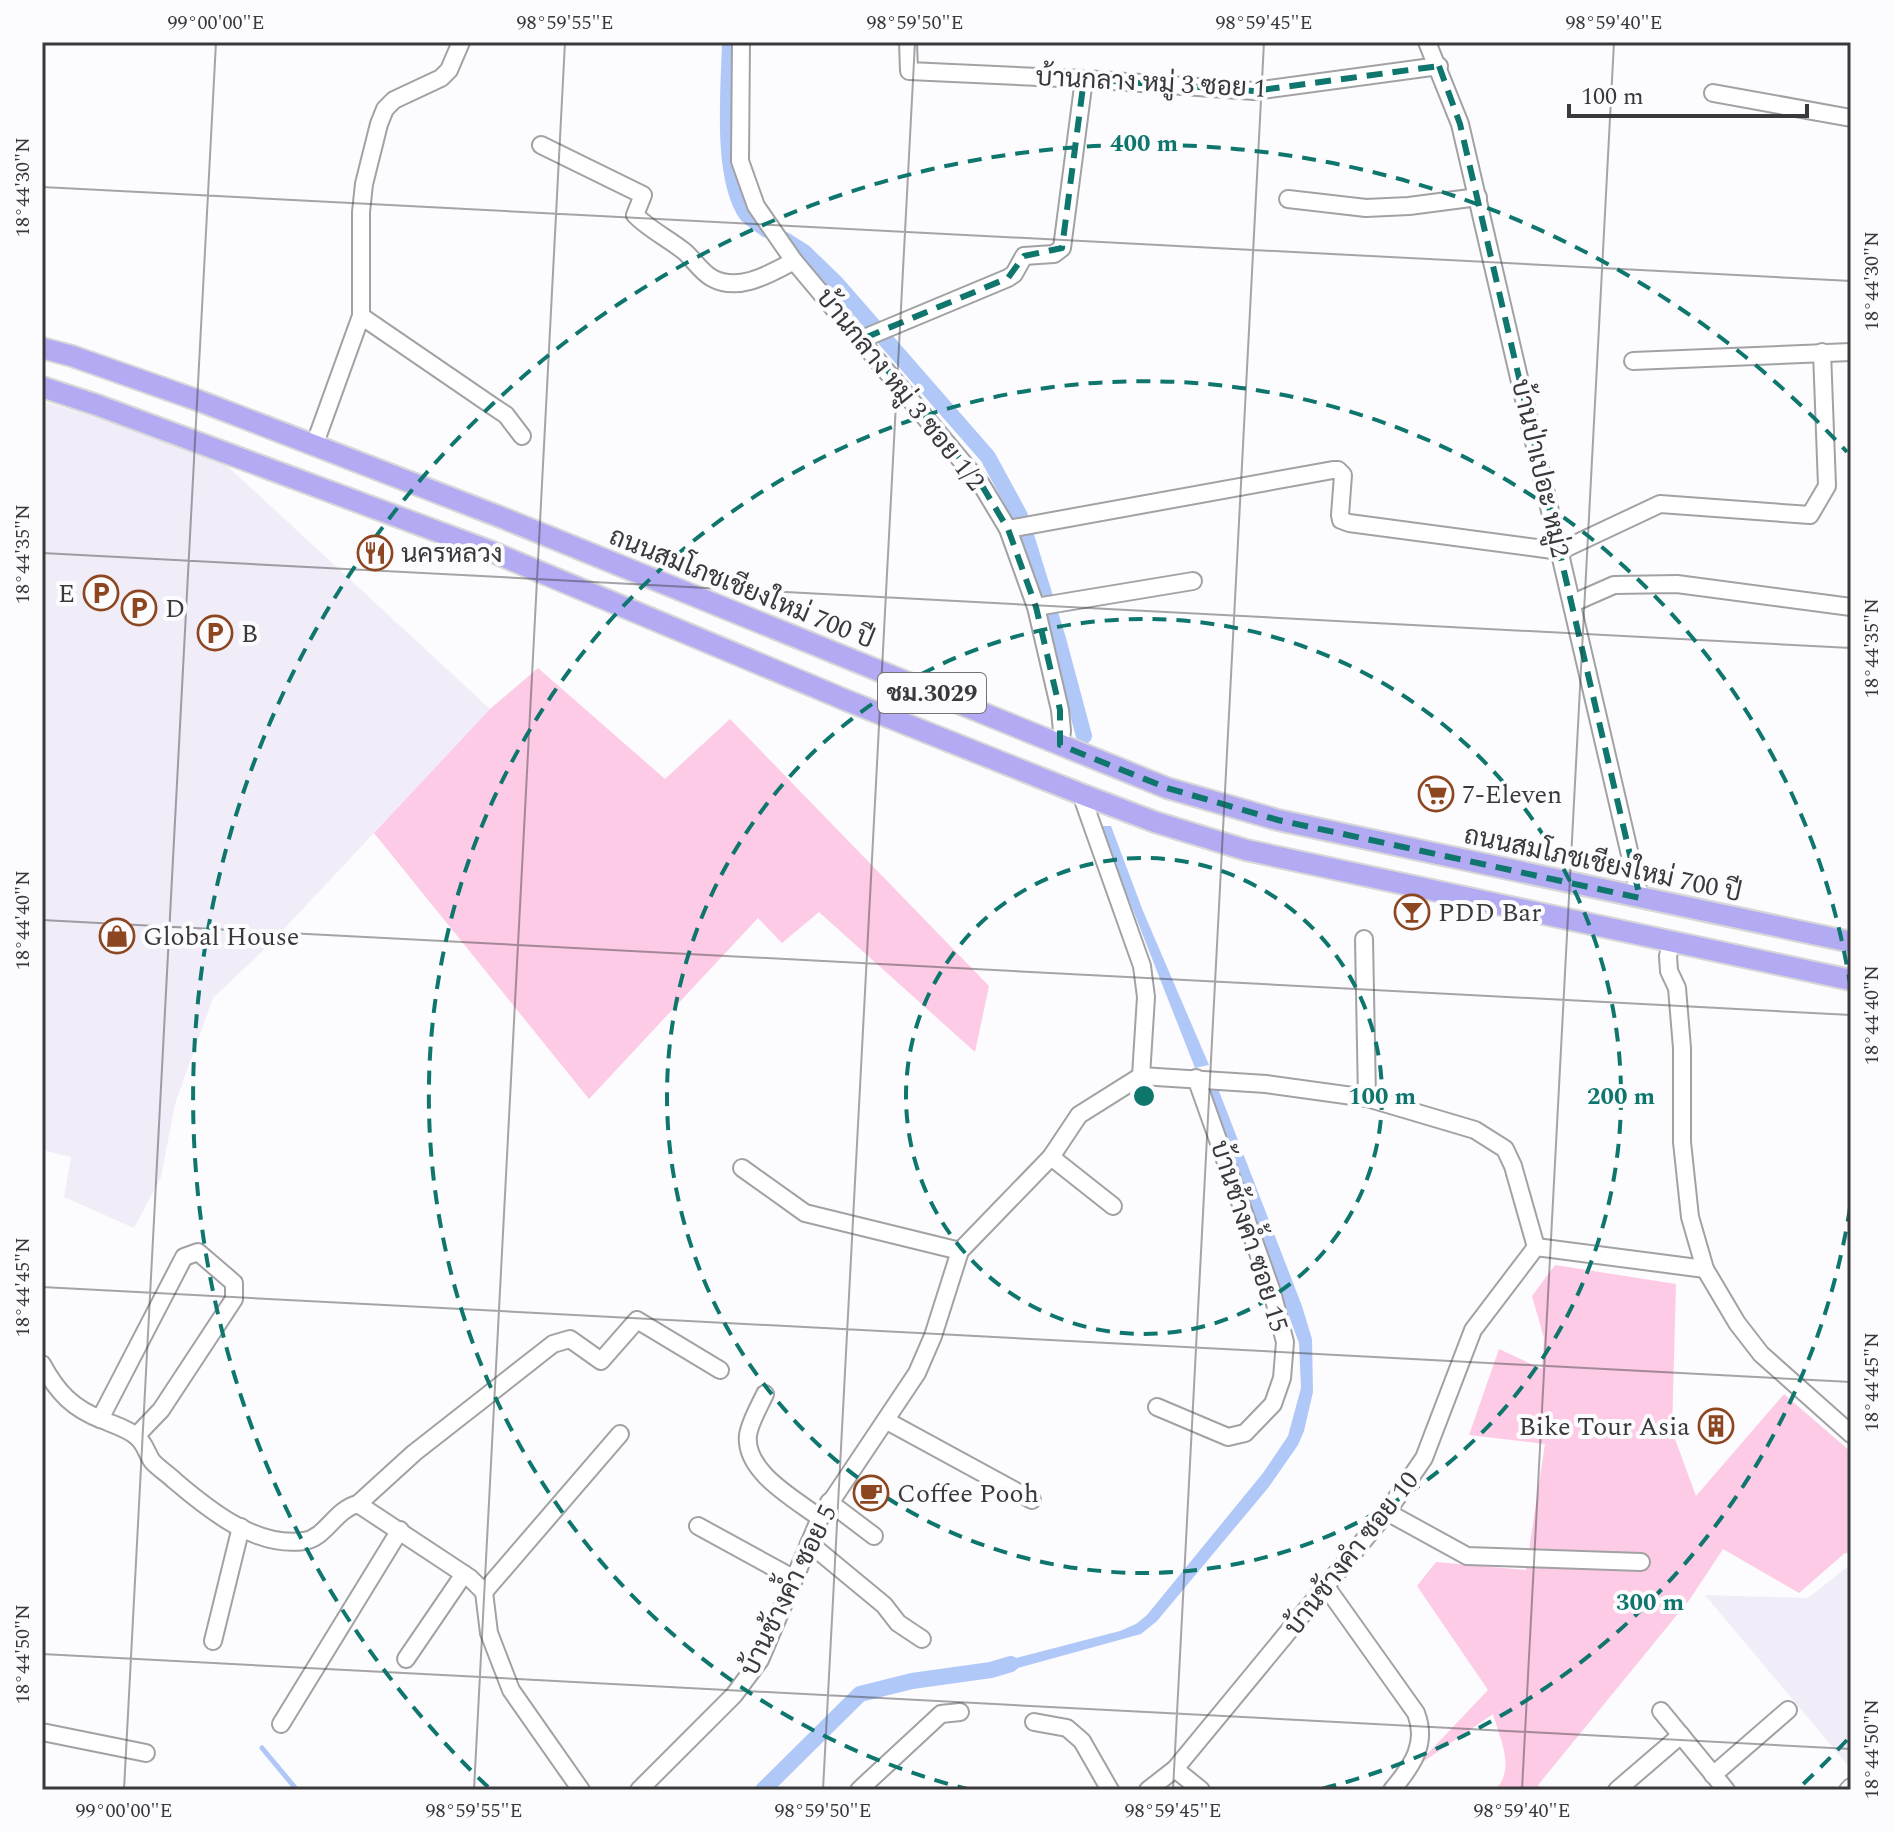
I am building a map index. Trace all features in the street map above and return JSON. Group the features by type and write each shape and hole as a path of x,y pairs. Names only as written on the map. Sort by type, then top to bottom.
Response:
{"main road":[{"name":"ถนนสมโภชเชียงใหม่ 700 ปี","path":"42,348 183,395 503,518 1167,788 1278,820 1851,942"},
{"name":"ชม.3029","path":"42,387 490,551 1155,822 1246,850 1851,980"}],"street":[{"path":"314,446 361,316 364,184 379,124 385,109 394,100 441,78 449,70 461,42"},
{"name":"บ้านกลาง หมู่ 3 ซอย 1/2","path":"741,42 740,161 756,206 794,261 981,484 1008,529 1036,607 1060,710 1060,745"},
{"name":"บ้านกลาง หมู่ 3 ซอย 1","path":"908,42 909,71 1254,91 1439,66"},
{"name":"บ้านป่าเปอะ หมู่2","path":"1427,42 1460,124 1640,898"},
{"path":"862,339 1008,278 1014,274 1024,256 1054,254 1062,248 1084,79"},
{"path":"1713,93 1851,118"},
{"path":"541,145 643,195 635,215 720,282 745,282 766,276 794,261"},
{"path":"1288,199 1366,208 1478,197"},
{"path":"361,316 506,415 522,436"},
{"path":"1008,529 1338,470 1344,480 1341,520 1349,523 1560,551 1660,504 1810,515 1827,486 1822,352"},
{"path":"1633,361 1851,352"},
{"path":"1036,607 1193,581"},
{"path":"1573,603 1614,585 1677,584 1851,607"},
{"path":"1081,794 1142,966 1146,997 1141,1076 1266,1084 1367,1098 1475,1130 1494,1139 1505,1149 1513,1166 1536,1247 1705,1269"},
{"path":"1364,939 1367,1098"},
{"path":"1672,942 1668,956 1669,971 1677,988 1682,1048 1682,1142 1690,1217 1705,1269 1737,1323 1761,1354 1851,1434"},
{"name":"บ้านช้างค้ำ ซอย 5","path":"639,1790 734,1695 760,1660 820,1518 917,1373 933,1336 960,1251 1051,1157 1079,1115 1141,1076"},
{"name":"บ้านช้างค้ำ ซอย 15","path":"1157,1407 1228,1437 1245,1433 1273,1404 1282,1378 1285,1342 1272,1292 1196,1078"},
{"path":"1051,1157 1113,1206"},
{"path":"742,1168 805,1213 960,1251"},
{"name":"บ้านช้างคำ ซอย 10","path":"1148,1790 1175,1769 1387,1512 1424,1458 1473,1330 1536,1247"},
{"path":"100,1419 184,1257 198,1252 234,1283 234,1299 161,1410 136,1436"},
{"path":"42,1364 65,1400 136,1436 152,1460 203,1505 266,1538 305,1541 314,1538 341,1511 358,1504 414,1453 553,1344 570,1339 601,1361 637,1320 720,1370"},
{"path":"765,1394 749,1431 749,1450 763,1473 820,1518"},
{"path":"887,1421 1032,1500"},
{"path":"484,1592 620,1434"},
{"path":"829,1502 874,1536"},
{"path":"358,1504 464,1574 484,1592 489,1633 511,1690 581,1790"},
{"path":"1387,1512 1467,1556 1641,1562"},
{"path":"698,1526 793,1578"},
{"path":"213,1641 241,1527"},
{"path":"281,1724 400,1530"},
{"path":"809,1543 884,1605 898,1623 922,1639"},
{"path":"406,1659 464,1574"},
{"path":"1327,1588 1416,1713 1422,1730 1412,1762 1392,1790"},
{"path":"1713,1775 1788,1710"},
{"path":"1661,1711 1726,1790"},
{"path":"859,1790 941,1714 960,1712"},
{"path":"1034,1722 1067,1728 1082,1741 1110,1790"},
{"path":"42,1732 146,1753"},
{"path":"1617,1790 1681,1735"},
{"path":"1175,1769 1201,1790"}],"highlighted area":[{"path":"1439,66 1460,124 1640,898 1278,820 1167,788 1060,745 1060,710 1036,607 1008,529 981,484 862,339 1008,278 1024,256 1062,248 1084,79 1254,91"}],"shaded area":[{"path":"42,401 224,463 490,709 269,945 213,998 175,1104 161,1177 134,1228 64,1197 71,1157 42,1150"},
{"path":"538,668 665,779 730,719 989,986 975,1052 819,912 782,943 758,918 589,1099 374,833 490,709"},
{"path":"1555,1265 1676,1284 1672,1431 1696,1496 1784,1394 1851,1452 1851,1554 1845,1553 1799,1593 1723,1549 1690,1599 1538,1785 1542,1790 1495,1790 1505,1773 1505,1763 1493,1714 1414,1768 1488,1690 1417,1586 1436,1562 1526,1570 1545,1444 1469,1435 1499,1349 1542,1369 1544,1338 1532,1296"},
{"path":"1846,1568 1851,1568 1850,1768 1705,1595 1808,1598"}],"water":[{"path":"1100,826 1111,826 1143,911 1209,1065 1195,1068"},
{"path":"1203,1086 1217,1086 1312,1339 1313,1392 1304,1431 1298,1445 1268,1488 1157,1621 1141,1634 992,1675 989,1665 1120,1631 1136,1624 1147,1615 1263,1473 1288,1436 1301,1388 1299,1343"}],"waterway":[{"path":"730,42 728,132 733,179 738,199 747,215 767,230"},
{"path":"785,240 804,252 836,283 988,457 1020,516 1084,736"},
{"path":"763,1790 860,1694 912,1681 991,1670 1011,1664"},
{"path":"262,1748 297,1790"}],"place":[{"name":"นครหลวง","path":"375,553"},
{"name":"E","path":"101,593"},
{"name":"D","path":"139,608"},
{"name":"B","path":"215,633"},
{"name":"7-Eleven","path":"1436,794"},
{"name":"PDD Bar","path":"1412,912"},
{"name":"Global House","path":"117,936"},
{"name":"Bike Tour Asia","path":"1716,1426"},
{"name":"Coffee Pooh","path":"871,1493"}]}
